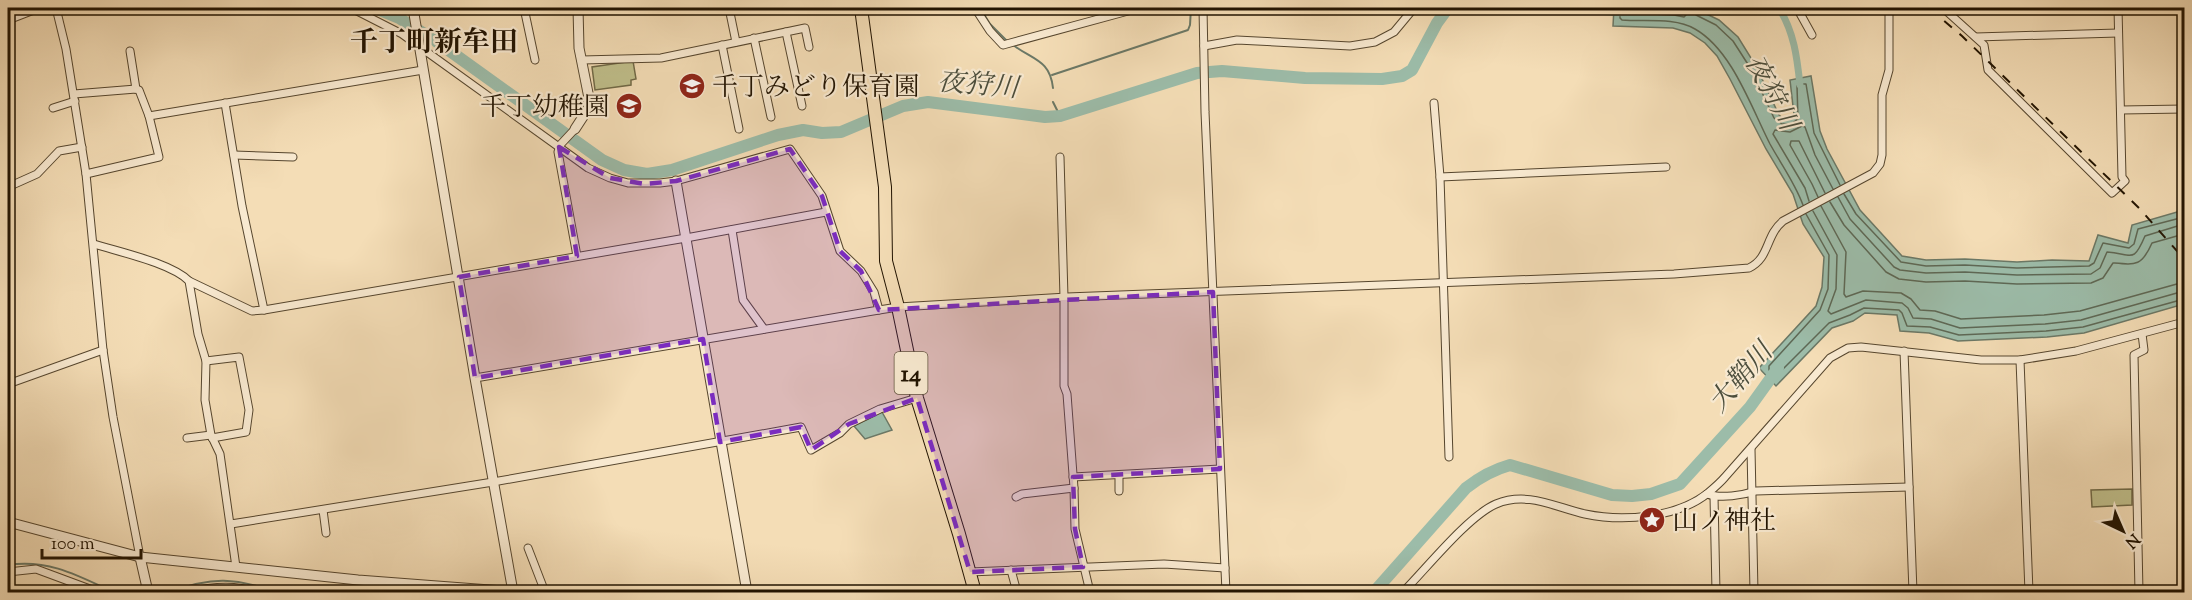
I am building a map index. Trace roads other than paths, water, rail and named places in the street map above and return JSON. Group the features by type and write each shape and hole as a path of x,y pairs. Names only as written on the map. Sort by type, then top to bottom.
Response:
{"main road":[{"name":"14","path":"861,8 885,187 886,261 917,398 975,592"}],"street":[{"path":"8,20 39,8"},
{"path":"56,8 66,49 86,174 103,350 112,417 148,592"},
{"path":"351,8 384,23 427,51 588,168 610,178 645,184 676,181 790,149 822,196 840,251 861,271 874,292 879,310"},
{"path":"8,522 140,557 358,580 516,592 493,482 413,8"},
{"path":"524,8 535,60"},
{"path":"560,146 588,109 589,98 579,48 578,8"},
{"path":"729,8 736,42"},
{"path":"975,8 990,31 1003,45 1139,8"},
{"path":"1203,8 1226,592"},
{"path":"1203,48 1238,40 1350,46 1375,42 1394,32 1414,8"},
{"path":"1797,8 1812,35"},
{"path":"475,378 898,307 1064,297 1674,274 1749,268 1759,262 1766,251 1769,237 1783,221 1873,173 1880,164 1882,95 1889,70 1889,8"},
{"path":"1942,8 1984,45 1989,70 2112,193 2125,181 2122,177 2118,8"},
{"path":"582,60 661,58 808,27 809,47"},
{"path":"786,32 802,106"},
{"path":"1976,37 2118,33"},
{"path":"754,38 771,117"},
{"path":"722,45 739,129"},
{"path":"86,174 159,157 149,116 139,90 136,89 130,51"},
{"path":"149,116 423,70"},
{"path":"53,108 74,97 136,89"},
{"path":"1434,103 1440,177 1449,457"},
{"path":"225,104 242,206 264,310"},
{"path":"2121,110 2184,109"},
{"path":"560,146 577,256"},
{"path":"8,187 33,177 59,151 81,147"},
{"path":"234,155 293,157"},
{"path":"1060,157 1064,386 1068,394 1075,529 1090,592"},
{"path":"1440,177 1666,167"},
{"path":"676,181 747,592"},
{"path":"94,244 179,273 189,281 252,310 264,310 826,212"},
{"path":"732,230 743,300 764,329"},
{"path":"189,281 198,334 206,361 205,400 212,437 220,454 236,567"},
{"path":"1716,592 1710,495 1830,358 1838,353 1848,348 1861,347 1981,360 2020,360 2076,351 2184,322"},
{"path":"2139,592 2134,355 2144,350 2142,334"},
{"path":"8,384 103,350"},
{"path":"1904,351 1913,592"},
{"path":"187,438 246,432 249,410 239,357 206,361"},
{"path":"2020,360 2029,592"},
{"path":"231,524 493,482 801,427 811,450 840,433 849,424 880,409 917,398"},
{"path":"1751,448 1754,592"},
{"path":"1073,477 1220,469"},
{"path":"1119,475 1119,491"},
{"path":"1403,592 1474,519 1496,504 1521,499 1539,499 1585,514 1614,519 1668,512 1710,495 1909,487"},
{"path":"1016,497 1022,494 1074,488"},
{"path":"323,510 326,533"},
{"path":"528,548 546,592"},
{"path":"970,572 1164,564 1225,568"},
{"path":"8,572 36,569 98,592"},
{"path":"1011,570 1017,592"},
{"path":"188,592 225,587 255,592"}],"water":[{"path":"1614,8 1694,8 1719,20 1738,37 1756,66 1779,115 1784,119 1794,115 1790,80 1811,76 1820,131 1827,149 1860,210 1902,256 1926,260 2089,261 2098,235 2128,243 2132,225 2184,210 2184,304 2084,333 1958,341 1929,333 1900,331 1897,315 1865,313 1853,321 1832,328 1776,386 1759,368 1816,306 1822,287 1824,257 1803,224 1793,194 1766,149 1717,56 1705,43 1690,33 1673,28 1613,26"},
{"path":"882,412 892,430 865,439 854,426"}],"waterway":[{"name":"夜狩川","path":"375,8 399,18 436,41 602,160 624,170 647,174 672,170 778,135 803,130 822,133 841,132 903,106 928,102 1045,117 1060,116 1197,73 1222,71 1305,78 1382,79 1402,76 1412,70 1437,23 1448,8"},
{"path":"980,8 990,24 1008,42"},
{"path":"1052,75 1188,30 1191,8"},
{"name":"夜狩川","path":"1591,8 1631,11"},
{"path":"1779,8 1791,36 1800,85"},
{"path":"1013,45 1044,66 1053,88"},
{"path":"1053,102 1060,116"},
{"name":"大鞘川","path":"1374,592 1466,488 1476,480 1504,467 1510,465 1612,495 1651,494 1680,484 1750,407 1778,368"},
{"path":"8,565 49,566 75,574 113,592"},
{"path":"171,592 211,581 236,582 277,592"}],"railway":[{"path":"1929,8 1962,36 2139,208 2184,259"}],"place":[{"name":"千丁みどり保育園","path":"692,86"},
{"name":"千丁幼稚園","path":"629,106"},
{"name":"山ノ神社","path":"1652,520"}],"district":[{"name":"千丁町新牟田","path":"434,41"}]}
